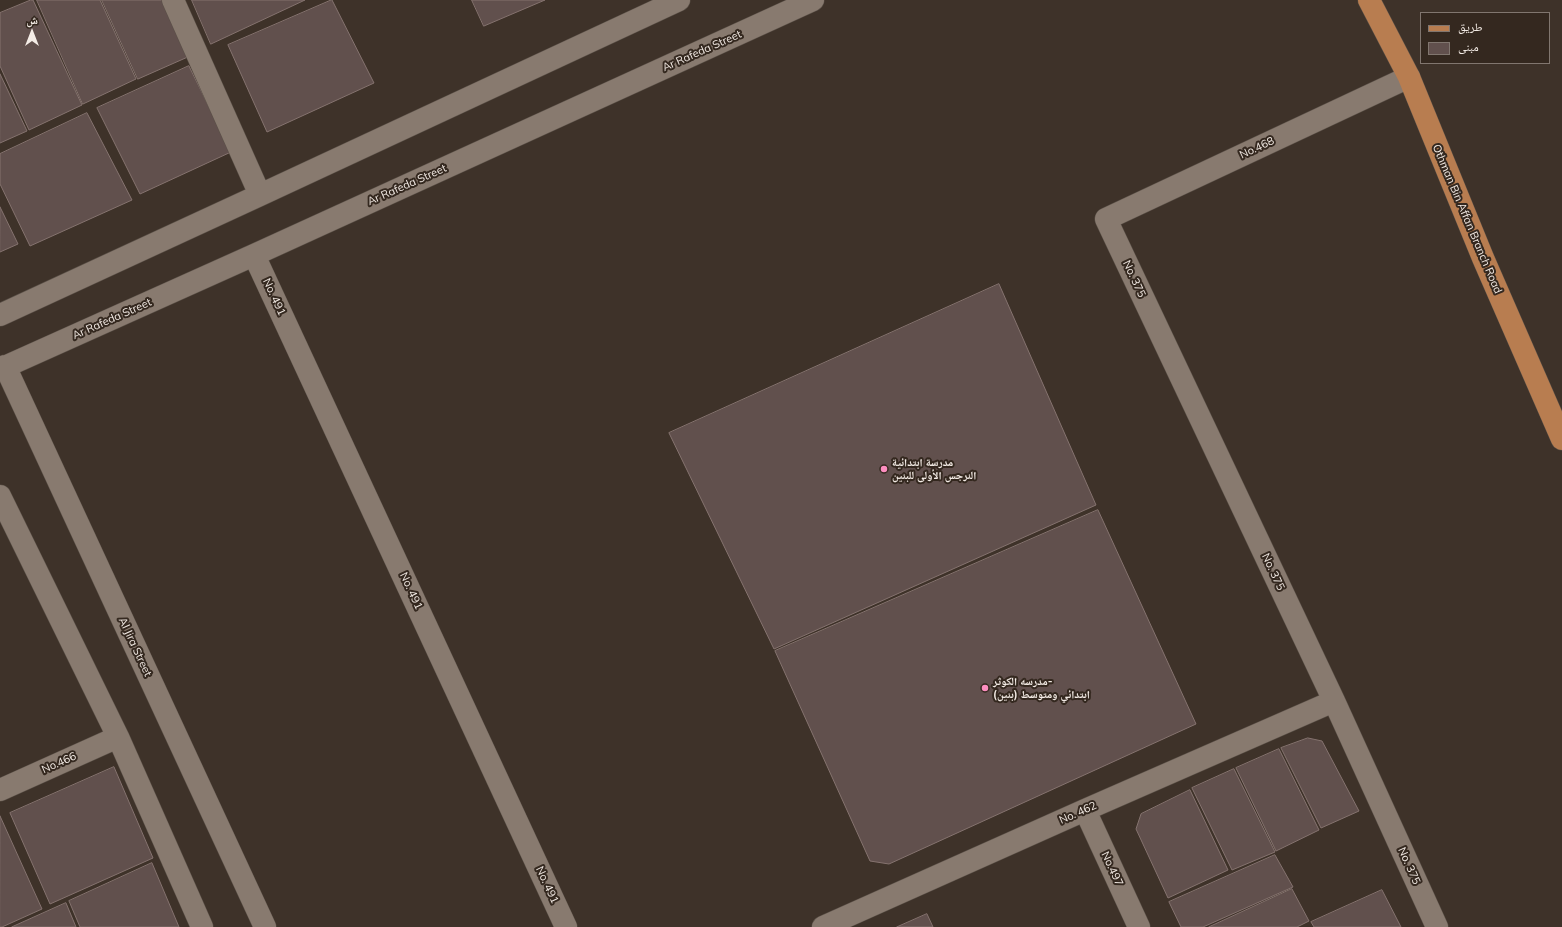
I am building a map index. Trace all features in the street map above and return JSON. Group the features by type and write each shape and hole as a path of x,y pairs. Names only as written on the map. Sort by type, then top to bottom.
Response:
{"main road":[{"name":"Othman Bin Affan Branch Road","path":"1369,0 1409,76 1483,258 1562,439"}],"street":[{"path":"173,0 260,195"},
{"path":"0,314 260,195 678,0"},
{"name":"Ar Rafeda Street","path":"3,367 254,255 813,0"},
{"name":"No.468","path":"1106,219 1409,76"},
{"name":"No. 375","path":"1106,219 1334,701 1436,927"},
{"name":"No. 491","path":"254,255 566,927"},
{"name":"Al Jira Street","path":"3,367 265,927"},
{"path":"0,496 118,737 202,927"},
{"name":"No. 462","path":"823,927 1334,701"},
{"name":"No.466","path":"0,790 118,737"},
{"name":"No.497","path":"1085,810 1139,927"}],"building":[{"path":"33,0 82,105 29,130 0,66 0,13"},
{"path":"37,0 100,0 136,79 83,104"},
{"path":"102,0 165,0 190,56 138,79"},
{"path":"192,0 305,0 211,44"},
{"path":"332,0 374,83 267,132 228,45"},
{"path":"472,0 545,0 484,26"},
{"path":"189,66 231,152 140,194 97,108"},
{"path":"0,74 27,131 0,143"},
{"path":"87,113 132,200 30,246 0,184 0,154"},
{"path":"0,207 18,244 0,252"},
{"name":"مدرسة ابتدائية النرجس الأولى للبنين","path":"999,284 1096,505 774,649 669,433"},
{"name":"مدرسه الكوثر- ابتدائي ومتوسط (بنين)","path":"1098,510 1196,724 889,864 870,861 775,651"},
{"path":"1308,738 1322,741 1359,811 1321,828 1281,748"},
{"path":"1279,749 1319,830 1276,851 1236,768"},
{"path":"114,767 153,858 50,904 10,813"},
{"path":"1234,769 1275,852 1232,870 1192,788"},
{"path":"1190,790 1228,870 1168,898 1136,829 1141,814"},
{"path":"0,816 42,909 2,927 0,927"},
{"path":"1275,855 1293,887 1203,927 1181,927 1169,902"},
{"path":"152,863 179,927 80,927 69,901"},
{"path":"1292,889 1309,921 1297,927 1209,927"},
{"path":"1382,890 1401,927 1314,927 1311,922"},
{"path":"66,903 76,927 12,927"},
{"path":"927,914 933,927 897,927"}],"place":[{"name":"مدرسة ابتدائية النرجس الأولى للبنين","path":"884,469"},
{"name":"مدرسه الكوثر- ابتدائي ومتوسط (بنين)","path":"985,688"}]}
